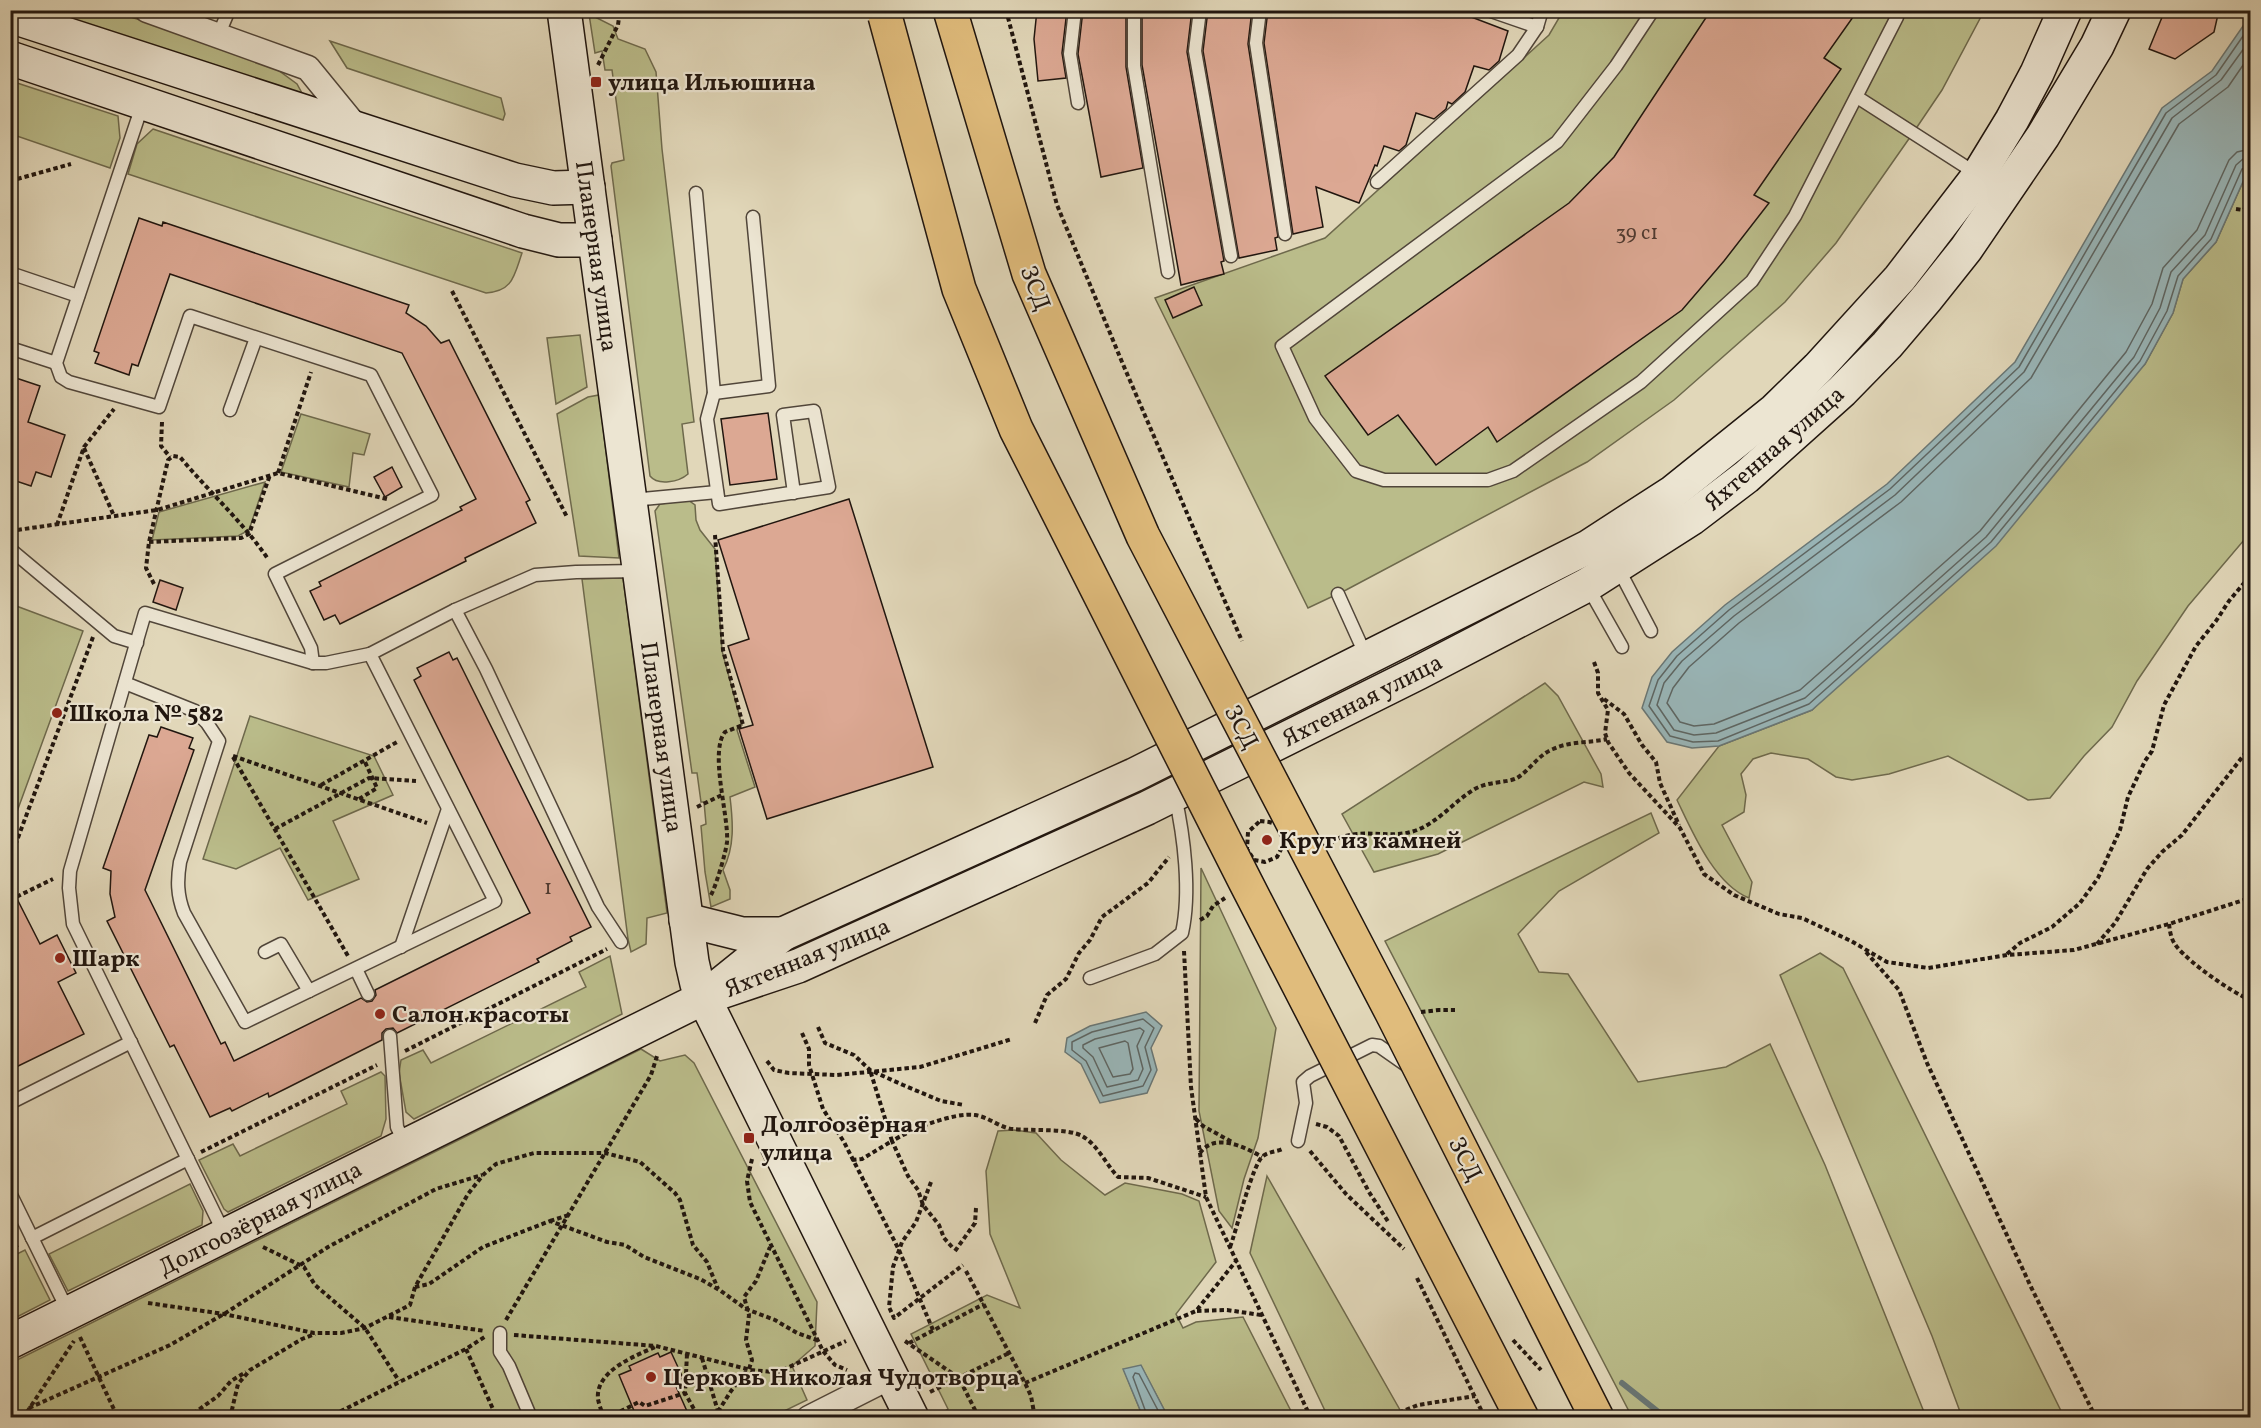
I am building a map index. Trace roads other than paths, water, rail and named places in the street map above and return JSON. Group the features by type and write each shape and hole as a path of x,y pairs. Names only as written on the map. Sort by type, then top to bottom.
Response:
{"highway":[{"name":"ЗСД","path":"950,10 1029,274 1143,536 1392,1013 1597,1418"},
{"path":"885,16 959,288 1016,429 1083,565 1522,1418"}],"main road":[{"name":"Планерная улица","path":"564,10 639,571 697,911 692,962 697,984 892,1376 921,1405"},
{"name":"Яхтенная улица","path":"704,998 798,966 1075,842 1587,585 1603,557 1672,492 1727,450 1784,401 1853,331 1900,278 1978,175 2012,120 2032,83 2065,10"},
{"name":"Яхтенная улица","path":"704,998 783,934 1134,776 1367,659 1692,518 1746,477 1842,391 1887,345 1966,249 2003,197 2070,92 2097,46 2114,10"},
{"path":"10,16 259,99 357,128 514,180 553,188 588,187"},
{"path":"10,58 523,231 559,240 595,240"},
{"path":"697,911 742,934 783,934"},
{"name":"Долгоозёрная улица","path":"10,1342 704,998"}],"street":[{"path":"147,10 308,68 357,128"},
{"path":"809,1418 892,1376"}],"lane":[{"path":"218,36 229,10"},
{"path":"1075,10 1070,54 1078,103"},
{"path":"1134,10 1134,66 1168,272"},
{"path":"1200,10 1195,51 1231,256"},
{"path":"1260,10 1256,43 1285,234"},
{"path":"1377,182 1518,55 1537,27 1542,10"},
{"path":"1653,10 1616,66 1557,141 1282,346 1315,418 1356,471 1384,480 1488,480 1513,471 1641,382 1752,281 1794,216 1857,98 1897,17 1898,10"},
{"path":"1491,11 1537,27"},
{"path":"1857,98 1978,175"},
{"path":"143,102 56,363 61,377 159,407 190,316 371,375 432,495 275,573 311,648 313,663"},
{"path":"696,193 714,393 707,419 719,504 794,493 829,487 814,411 783,415 794,493"},
{"path":"714,393 769,386 753,217"},
{"path":"10,273 78,296"},
{"path":"230,410 256,338"},
{"path":"10,348 56,363"},
{"path":"631,500 717,492"},
{"path":"10,549 114,636 137,643"},
{"path":"1603,557 1651,631"},
{"path":"225,1235 73,924 69,888 70,871 145,613 313,663 326,663 369,654 455,610 535,575 639,571"},
{"path":"1587,585 1622,647"},
{"path":"1338,594 1367,659"},
{"path":"455,610 486,669 598,906 621,942"},
{"path":"124,683 195,711 207,723 219,741 180,862 177,879 181,905 245,1022 495,901 369,654"},
{"path":"1090,978 1155,954 1182,933 1186,886 1180,818 1174,794"},
{"path":"400,946 448,809"},
{"path":"265,952 281,944 309,991"},
{"path":"356,969 368,994"},
{"path":"390,1036 397,1127 406,1146"},
{"path":"10,1103 131,1042"},
{"path":"1299,1135 1306,1102 1303,1082 1310,1076 1372,1045 1379,1046 1411,1068 1552,1342"},
{"path":"32,1238 188,1159"},
{"path":"10,1193 69,1314"},
{"path":"496,1333 500,1352 509,1366 531,1418"}],"water":[{"path":"2250,16 2250,166 2216,242 2183,279 2173,313 2145,364 1996,546 1812,710 1719,746 1692,748 1667,742 1642,708 1652,677 1672,652 1725,605 1887,484 2015,362 2162,108 2212,71"},
{"path":"1146,1012 1162,1026 1151,1048 1157,1070 1147,1093 1100,1103 1081,1064 1065,1052 1067,1038 1090,1026"},
{"path":"1141,1365 1168,1417 1143,1417 1123,1369"}],"waterway":[{"path":"1622,1383 1666,1418"}],"place":[{"name":"улица Ильюшина","path":"596,82"},
{"name":"Школа № 582","path":"57,713"},
{"name":"Круг из камней","path":"1267,840"},
{"name":"Шарк","path":"60,958"},
{"name":"Салон красоты","path":"380,1014"},
{"name":"Долгоозёрная улица","path":"749,1138"},
{"name":"Церковь Николая Чудотворца","path":"651,1377"}]}
